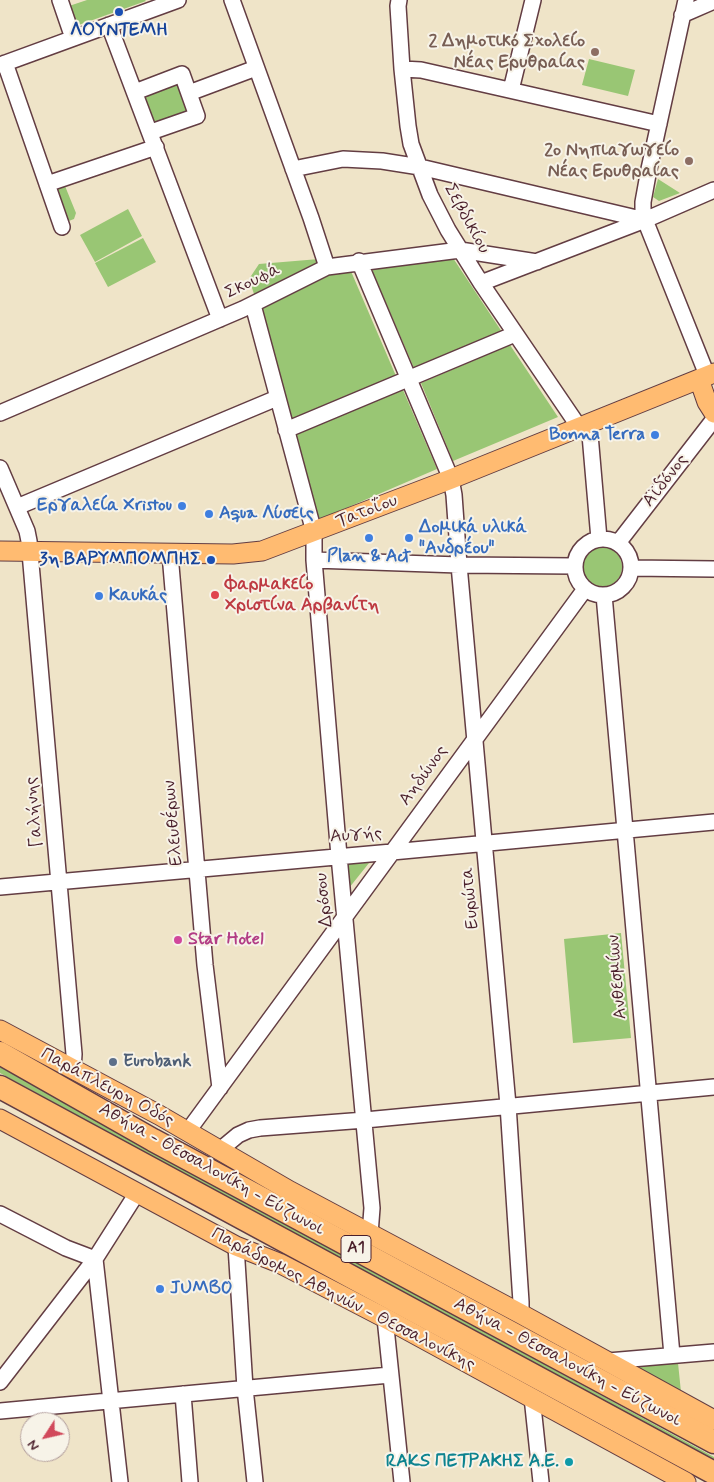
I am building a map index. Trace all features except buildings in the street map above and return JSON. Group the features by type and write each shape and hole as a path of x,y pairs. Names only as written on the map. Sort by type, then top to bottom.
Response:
{"highway":[{"name":"Αθήνα - Θεσσαλονίκη - Εύζωνοι","path":"0,1053 153,1140 714,1442"},
{"name":"Αθήνα - Θεσσαλονίκη - Εύζωνοι","path":"0,1087 714,1473"}],"main road":[{"path":"706,376 708,402 714,413"},
{"name":"Τατοΐου","path":"0,551 170,554 257,552 451,479 706,376"},
{"name":"Παράπλευρη Οδός","path":"0,1030 188,1131 290,1191 521,1314 714,1420"},
{"name":"Παράδρομος Αθηνών - Θεσσαλονίκης","path":"0,1119 236,1246 279,1263 385,1318 686,1482"}],"street":[{"path":"60,0 73,38"},
{"path":"62,227 48,184 2,64 109,25 152,4 178,0"},
{"path":"232,0 327,266"},
{"name":"Σεβδικίου","path":"399,0 402,69 408,126 420,167 439,214 460,250 515,334 584,425"},
{"path":"511,90 533,0"},
{"path":"706,376 645,220 643,202 684,7 714,1"},
{"path":"109,25 220,319"},
{"path":"189,94 256,68"},
{"path":"402,69 421,70 658,124"},
{"path":"135,92 182,74 197,116 151,132"},
{"path":"48,184 156,147"},
{"path":"293,169 343,159 382,161 420,167 645,220"},
{"path":"481,283 645,220 714,190"},
{"name":"Σκουφά","path":"0,413 253,305 327,266 460,250 537,262"},
{"name":"Ευρώτα","path":"359,261 451,479 454,495 508,1105 521,1314"},
{"name":"Δρόσου","path":"253,305 314,532 314,560 339,856 365,1120 372,1208 370,1234"},
{"path":"286,430 515,334"},
{"path":"17,507 277,398"},
{"name":"Αϊδόνος","path":"618,543 714,419"},
{"path":"584,425 599,539"},
{"name":"Γαλήνης","path":"0,468 27,531 30,552 74,1054 73,1070"},
{"path":"599,539 612,540 618,543 630,558 629,578 623,587 614,593 604,595 585,589 579,582 574,566 576,556 590,542 599,539"},
{"name":"Ελευθέρων","path":"170,554 196,869 205,965 220,1088"},
{"path":"314,560 459,565 574,566"},
{"path":"631,568 714,569"},
{"name":"Αηδώνος","path":"188,1131 585,589"},
{"name":"Ανθεσμίων","path":"604,595 647,1093 672,1355"},
{"name":"Αυγής","path":"0,887 714,822"},
{"path":"220,1150 238,1135 260,1128 714,1087"},
{"path":"0,1382 95,1259 137,1193"},
{"path":"0,1214 66,1248 95,1259"},
{"path":"236,1246 245,1388 255,1482"},
{"path":"95,1259 120,1482"},
{"path":"385,1318 402,1482"},
{"path":"608,1361 714,1352"},
{"path":"0,1411 390,1375"},
{"path":"183,1394 190,1482"},
{"path":"532,1397 541,1482"}],"green space":[{"path":"87,0 146,1 73,27 66,7"},
{"path":"589,59 635,70 628,96 582,85"},
{"path":"180,78 194,113 155,128 141,94"},
{"path":"658,179 680,193 659,201 653,197"},
{"path":"54,185 65,186 76,213 74,219 66,222"},
{"path":"128,209 142,236 95,262 80,235"},
{"path":"143,238 156,262 108,287 95,263"},
{"path":"453,258 502,332 414,368 371,268"},
{"path":"319,259 319,262 255,297 249,279 259,264"},
{"path":"350,269 396,376 289,421 260,308 328,271"},
{"path":"510,345 558,417 453,461 421,383"},
{"path":"403,390 437,469 316,521 293,435"},
{"path":"606,547 613,550 619,556 622,567 621,575 613,584 606,587 598,587 591,584 583,575 582,563 585,556 594,548"},
{"path":"369,863 349,888 347,864"},
{"path":"621,933 631,1038 573,1043 564,939"},
{"path":"0,1067 714,1457 714,1463 0,1073"},
{"path":"678,1363 681,1392 636,1367"}],"place":[{"name":"ΛΟΥΝΤΕΜΗ","path":"119,12"},
{"name":"2 Δημοτικό Σχολείο Νέας Ερυθραίας","path":"595,52"},
{"name":"2ο Νηπιαγωγείο Νέας Ερυθραίας","path":"689,161"},
{"name":"Bonna Terra","path":"655,435"},
{"name":"Εργαλεία Xristou","path":"182,506"},
{"name":"Aqua Λύσεις","path":"209,514"},
{"name":"Plan & Act","path":"369,538"},
{"name":"Δομικά υλικά \"Ανδρέου\"","path":"409,538"},
{"name":"3η ΒΑΡΥΜΠΟΜΠΗΣ","path":"211,560"},
{"name":"Φαρμακείο Χριστίνα Αρβανίτη","path":"215,595"},
{"name":"Καυκάς","path":"99,596"},
{"name":"Star Hotel","path":"178,940"},
{"name":"Eurobank","path":"113,1062"},
{"name":"JUMBO","path":"160,1289"},
{"name":"RAKS ΠΕΤΡΑΚΗΣ Α.Ε.","path":"569,1462"}]}
